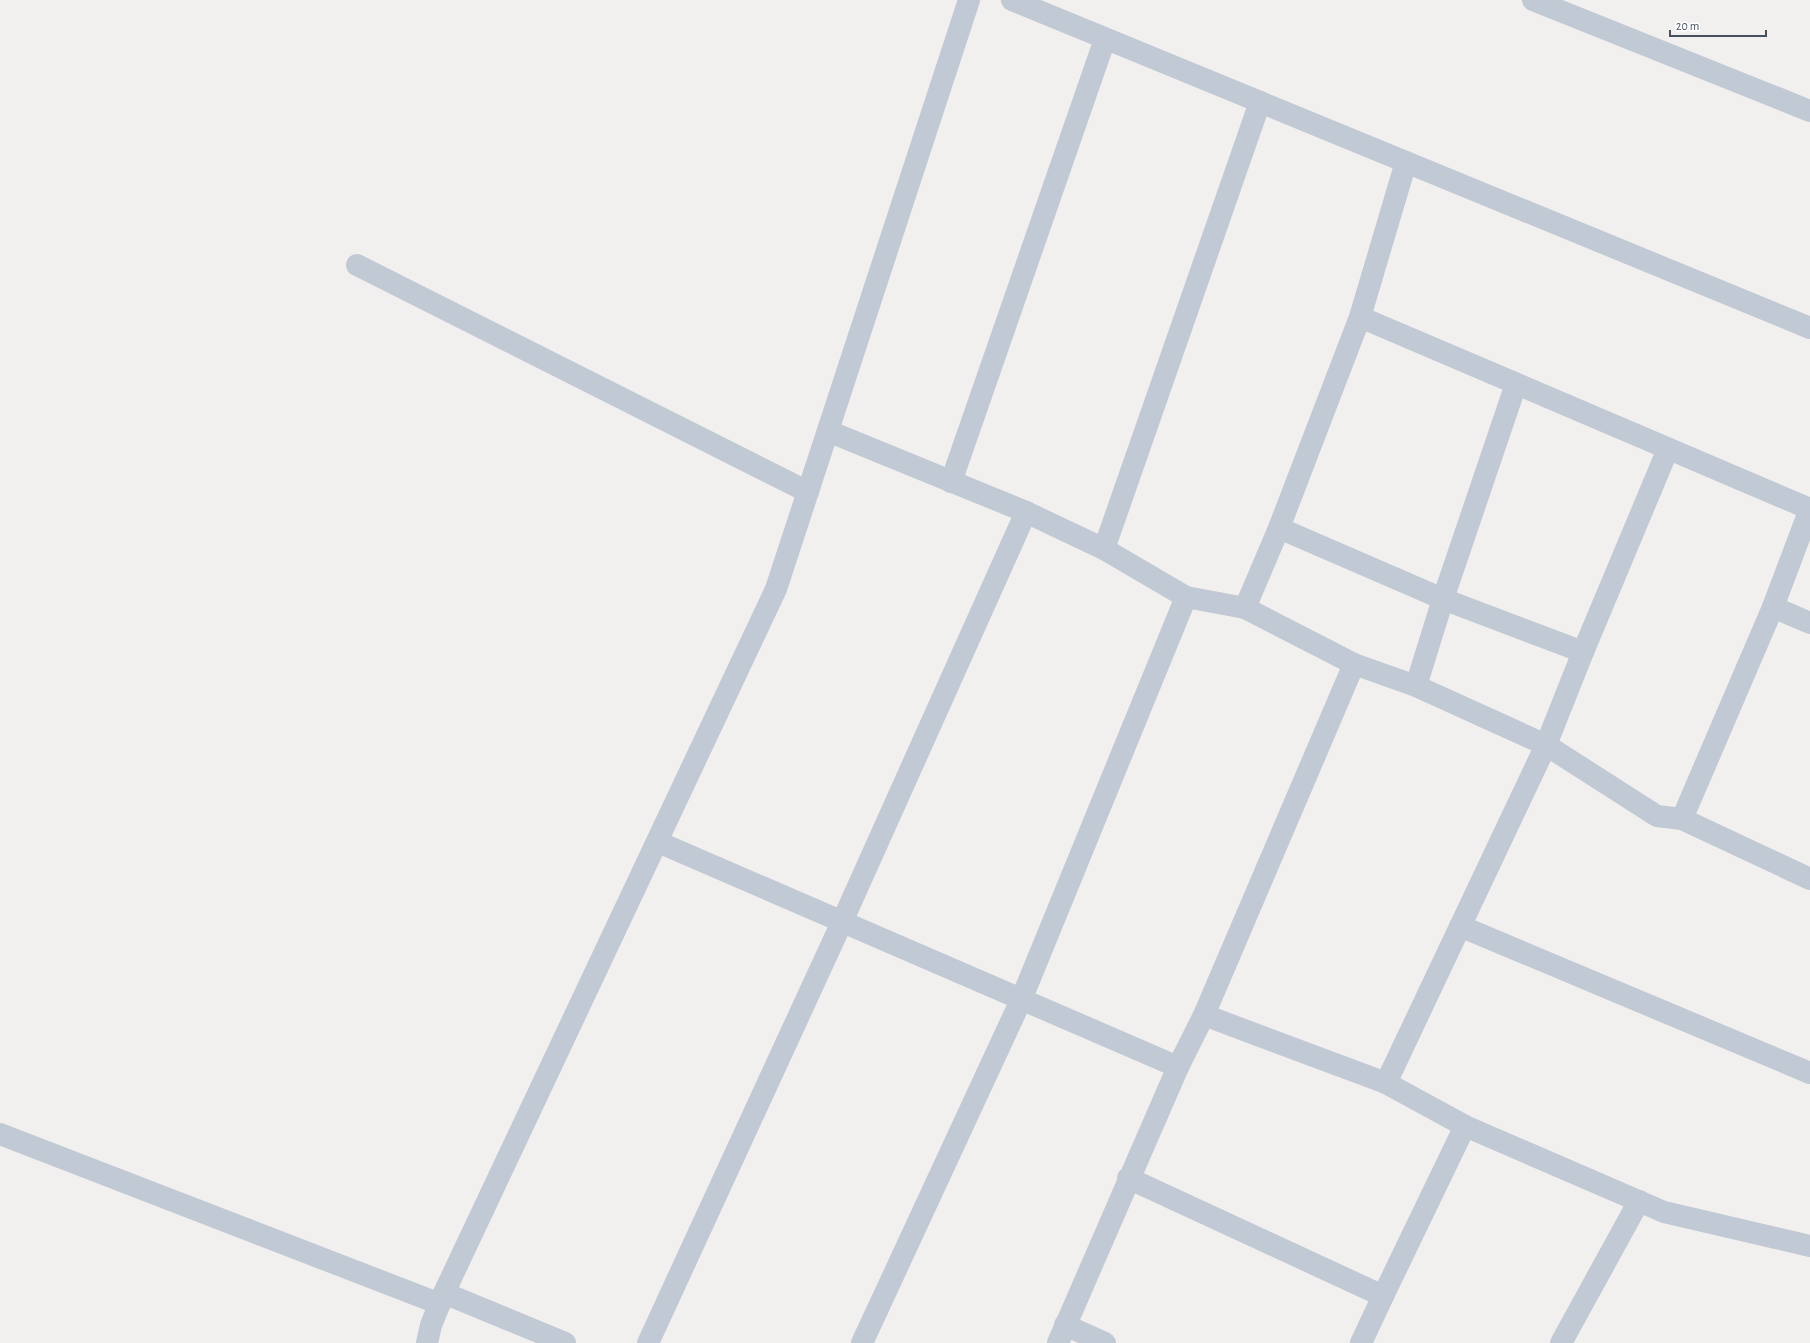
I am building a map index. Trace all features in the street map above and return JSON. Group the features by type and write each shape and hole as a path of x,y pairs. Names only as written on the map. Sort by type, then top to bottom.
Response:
{"street":[{"path":"427,1343 430,1325 442,1298 776,589 969,0"},
{"path":"1012,0 1810,328"},
{"path":"1533,0 1810,111"},
{"path":"951,482 1105,39"},
{"path":"1104,548 1260,102"},
{"path":"1245,608 1279,528 1360,317 1406,162"},
{"path":"357,265 808,492"},
{"path":"1360,317 1810,509 1773,607 1682,819"},
{"path":"1416,686 1443,598 1516,384"},
{"path":"828,431 1026,512 1104,548 1186,596 1245,608 1354,664 1416,686 1546,744 1657,816 1682,819 1810,879"},
{"path":"1386,1083 1546,744 1582,652 1668,449"},
{"path":"648,1343 842,922 1026,512"},
{"path":"1279,528 1443,598 1582,652"},
{"path":"862,1343 1021,1000 1186,596"},
{"path":"1773,607 1810,623"},
{"path":"1105,1343 1061,1334 1128,1178 1178,1067 1204,1016 1354,664"},
{"path":"658,842 1178,1067"},
{"path":"1460,926 1810,1073"},
{"path":"1204,1016 1386,1083 1465,1126 1664,1212 1810,1246"},
{"path":"1361,1343 1465,1126"},
{"path":"0,1134 565,1343"},
{"path":"1128,1178 1383,1296"},
{"path":"1561,1343 1639,1201"}]}
